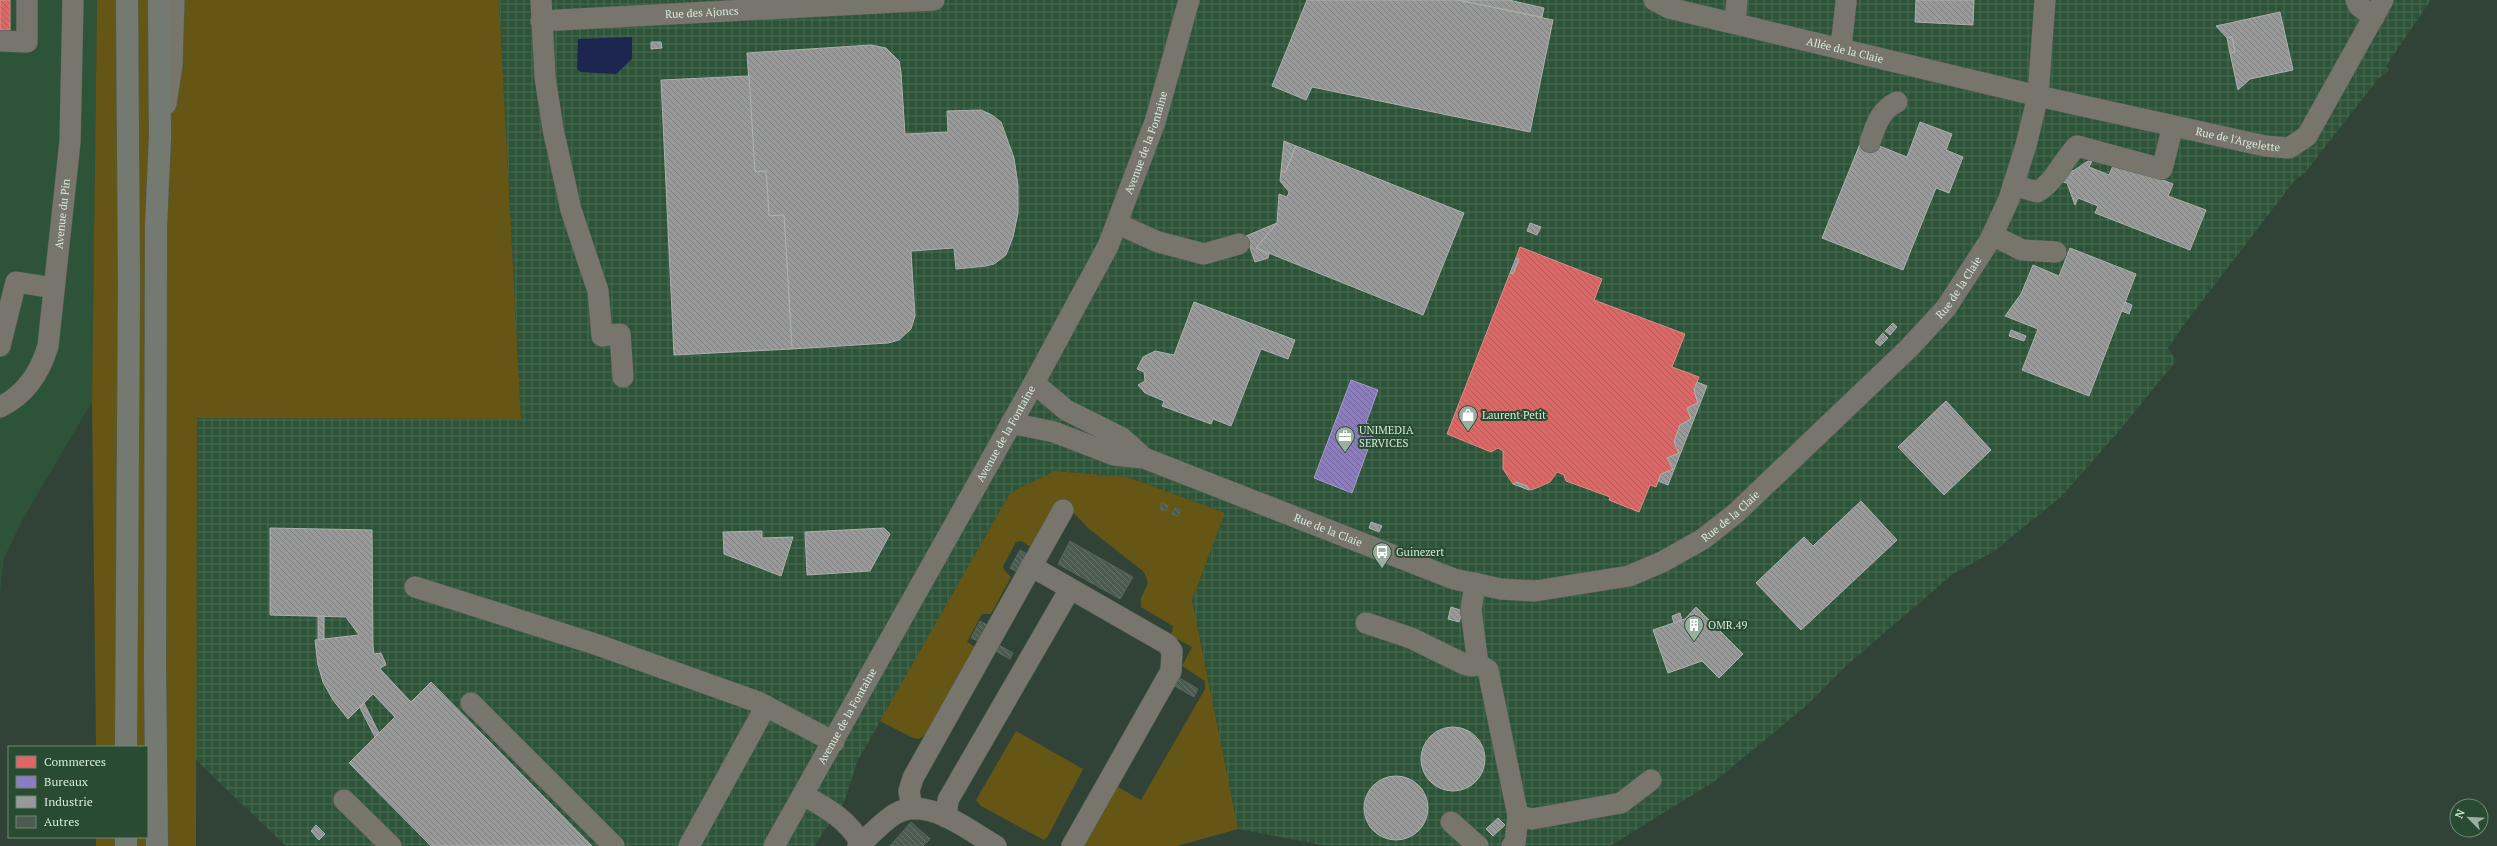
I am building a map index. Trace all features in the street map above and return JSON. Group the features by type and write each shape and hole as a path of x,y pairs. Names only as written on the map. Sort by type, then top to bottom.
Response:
{"highway":[{"path":"126,746 129,284 128,0"},
{"path":"157,846 155,668 156,242 160,136 159,0"}],"street":[{"path":"0,41 27,42 27,0"},
{"name":"Avenue du Pin","path":"0,407 18,396 29,385 44,360 48,346 70,142 73,0"},
{"path":"160,136 172,65 174,0"},
{"path":"541,0 545,77 552,128 571,210 598,291 602,336 620,334 623,377"},
{"name":"Rue des Ajoncs","path":"541,21 794,4 934,0"},
{"name":"Avenue de la Fontaine","path":"774,846 834,742 1034,383 1091,279 1118,224 1155,122 1189,0"},
{"name":"Allée de la Claie","path":"1654,0 1669,8 2038,96"},
{"path":"1735,23 1737,0"},
{"name":"Rue de la Claie","path":"1011,422 1054,432 1114,455 1144,458 1405,562 1454,579 1501,589 1534,591 1587,584 1629,576 1662,562 1703,539 1736,513 1909,348 1946,308 1992,235 2013,185 2038,96 2045,0"},
{"path":"2356,0 2359,6 2378,8"},
{"path":"1841,48 1846,2"},
{"name":"Rue de l'Argelette","path":"2038,96 2265,146 2289,148 2307,136 2378,8"},
{"path":"1870,142 1880,116 1890,106 1897,102"},
{"path":"2013,185 2036,192 2045,188 2065,158 2078,146 2162,169 2173,126"},
{"path":"1118,224 1158,242 1204,254 1239,244"},
{"path":"1992,235 2022,250 2056,252"},
{"path":"0,346 16,282 54,288"},
{"name":"Rue de la Claie","path":"1034,383 1066,410 1122,438 1144,458"},
{"path":"912,808 909,791 912,778 1063,510"},
{"path":"1031,566 1167,644 1172,651 1173,661 1171,671 1072,846"},
{"path":"1474,583 1471,610 1478,664"},
{"path":"414,588 598,645 766,706 834,742"},
{"path":"946,818 948,800 1070,589"},
{"path":"1366,623 1411,638 1464,664 1472,666 1478,664 1488,670 1518,816 1515,842 1512,846"},
{"path":"471,703 614,846"},
{"path":"689,846 766,706"},
{"path":"1518,816 1532,819 1621,803 1651,780"},
{"path":"803,795 836,812 848,824 861,845 896,813 912,808 928,809 996,846"},
{"path":"344,800 391,846"},
{"path":"1451,822 1478,846"}],"shaded area":[{"path":"0,0 97,0 92,402 24,517 4,558 0,592"},
{"path":"97,0 499,0 521,419 197,418 196,846 96,846 96,838 148,838 148,746 96,746 92,402"},
{"path":"499,0 2431,0 2386,66 2389,70 2378,79 2304,174 2295,180 2183,326 2168,348 2176,361 2119,431 2061,497 1993,552 1953,574 1848,664 1806,706 1715,781 1610,846 1327,846 1238,829 1192,600 1225,513 1129,477 1056,471 1010,493 857,762 845,800 814,846 286,846 196,760 197,418 521,419"},
{"path":"1055,471 1128,477 1225,513 1192,600 1238,829 1177,846 1080,846 1116,786 1141,800 1205,689 1205,681 1182,666 1192,647 1171,636 1173,626 1141,607 1141,598 1148,583 1144,572 1088,528 1069,508 1034,549 1021,541 1016,542 1003,566 1004,570 1011,577 991,614 982,614 967,642 977,648 926,734 919,739 913,738 880,721 1010,493"},
{"path":"1016,731 1083,769 1048,836 1044,840 981,806 976,800"}],"water":[{"path":"632,37 632,59 616,74 581,72 577,69 578,39"}],"building: Commerces":[{"path":"0,0 10,0 10,30 0,30"},
{"path":"1520,247 1602,279 1594,300 1685,334 1672,367 1699,377 1694,390 1698,403 1687,408 1691,419 1680,425 1674,442 1679,453 1667,458 1673,469 1661,474 1656,487 1650,485 1639,512 1609,500 1610,497 1566,481 1564,475 1557,472 1550,482 1534,489 1529,490 1527,486 1517,482 1513,484 1503,469 1503,451 1498,448 1491,452 1447,434 1510,273 1513,274 1519,259 1516,258"}],"building: Bureaux":[{"name":"UNIMEDIA SERVICES","path":"1351,380 1378,390 1366,423 1376,427 1352,493 1314,478"}],"building: Industrie":[{"path":"1307,0 1458,0 1553,20 1530,132 1312,87 1306,100 1272,86"},
{"path":"1458,0 1509,0 1544,8 1542,17"},
{"path":"1916,0 1974,0 1973,25 1915,22"},
{"path":"2280,12 2293,70 2250,79 2238,90 2230,53 2235,52 2232,37 2227,38 2216,26"},
{"path":"2232,37 2235,52 2230,53 2227,38"},
{"path":"651,42 661,42 662,48 651,49"},
{"path":"871,45 886,48 899,61 905,134 948,132 947,111 981,110 992,115 1001,122 1014,158 1018,185 1018,213 1013,237 1006,255 994,264 986,266 956,269 954,248 911,251 915,316 911,329 899,340 888,343 792,349 784,215 769,216 766,171 755,172 747,53"},
{"path":"749,76 755,172 766,171 769,216 784,215 792,349 674,355 661,80"},
{"path":"1920,122 1952,134 1946,150 1963,157 1949,193 1936,188 1903,270 1822,238 1862,139 1907,157"},
{"path":"1284,141 1296,146 1285,173 1281,171"},
{"path":"1296,146 1464,213 1423,315 1256,248 1277,223 1279,194 1287,197 1289,192 1280,181 1281,171 1285,173"},
{"path":"2088,161 2092,161 2089,167 2109,175 2115,161 2173,184 2168,196 2206,210 2190,250 2095,213 2098,206 2078,198 2075,205 2067,183 2063,182 2069,169 2073,171"},
{"path":"1277,223 1256,248 1269,254 1268,258 1255,262 1246,236"},
{"path":"1530,223 1541,227 1537,235 1527,231"},
{"path":"2070,248 2136,274 2089,396 2022,370 2038,329 2005,316 2021,294 2033,265 2059,276"},
{"path":"1516,258 1519,259 1513,274 1510,273"},
{"path":"1194,302 1295,340 1288,359 1261,349 1231,426 1213,419 1211,424 1162,406 1164,401 1145,393 1138,385 1145,381 1144,372 1137,369 1143,357 1155,351 1174,355"},
{"path":"2125,302 2132,305 2129,314 2122,311"},
{"path":"1893,323 1897,327 1890,335 1885,331"},
{"path":"2011,330 2026,336 2024,341 2009,336"},
{"path":"1883,333 1888,338 1880,346 1875,342"},
{"path":"1697,382 1707,386 1668,485 1658,481 1661,474 1673,469 1667,458 1679,453 1674,442 1680,425 1691,419 1687,408 1698,403 1694,390"},
{"path":"1946,401 1991,450 1944,495 1898,447"},
{"path":"1517,482 1527,486 1529,490 1513,484"},
{"path":"1861,501 1897,540 1801,630 1756,583 1804,537 1813,546"},
{"path":"1371,522 1382,526 1379,532 1369,528"},
{"path":"270,528 372,530 373,646 374,654 381,653 386,665 380,668 381,670 411,702 431,682 592,846 431,846 349,763 395,717 373,694 348,719 333,700 323,682 318,665 315,640 359,635 346,617 270,615"},
{"path":"884,528 890,534 870,571 807,575 805,532"},
{"path":"762,531 762,538 793,537 781,576 724,554 723,532"},
{"path":"1451,607 1463,611 1459,622 1448,619"},
{"name":"OMR.49","path":"1696,607 1743,654 1719,678 1702,661 1668,673 1653,630 1685,619"},
{"path":"1680,613 1682,620 1674,623 1672,616"},
{"path":"318,616 324,616 324,639 318,640"},
{"path":"364,703 379,733 375,737 360,708"},
{"path":"1447,727 1459,727 1476,736 1483,747 1485,759 1483,771 1476,782 1459,791 1447,791 1435,786 1426,777 1421,765 1421,753 1426,741 1435,732"},
{"path":"1390,776 1402,776 1419,785 1426,796 1428,808 1426,820 1419,831 1402,840 1390,840 1378,835 1369,826 1364,814 1364,802 1369,790 1378,781"},
{"path":"1498,818 1505,825 1493,836 1486,829"},
{"path":"316,825 325,834 319,840 311,831"}],"building: Autres":[{"path":"1162,503 1168,506 1166,511 1160,509"},
{"path":"1175,508 1181,510 1178,516 1172,514"},
{"path":"1070,541 1133,577 1120,599 1058,564"},
{"path":"1020,550 1027,554 1017,572 1010,568"},
{"path":"980,621 987,625 978,641 971,638"},
{"path":"999,645 1013,653 1010,659 995,651"},
{"path":"1178,677 1198,689 1194,697 1173,685"},
{"path":"911,822 930,839 923,846 890,846"}],"place":[{"name":"Laurent Petit","path":"1468,432"},
{"name":"UNIMEDIA SERVICES","path":"1345,453"},
{"name":"Guinezert","path":"1382,569"},
{"name":"OMR.49","path":"1694,642"}]}
